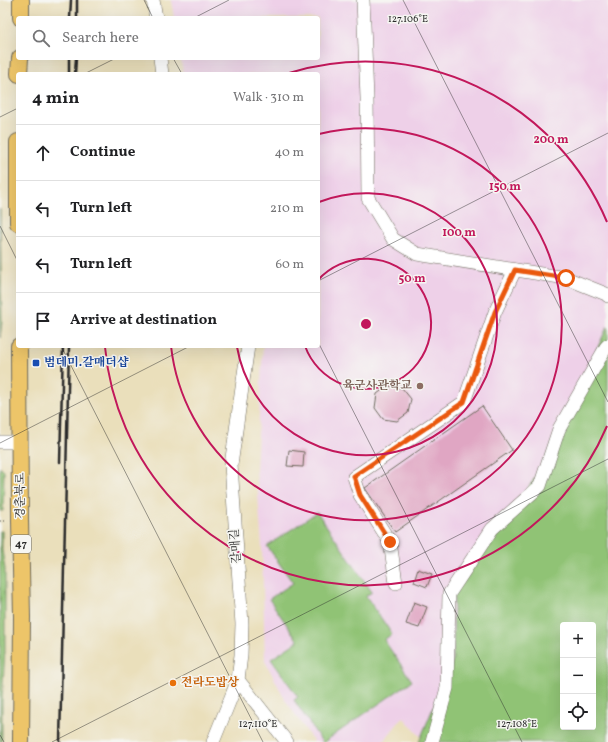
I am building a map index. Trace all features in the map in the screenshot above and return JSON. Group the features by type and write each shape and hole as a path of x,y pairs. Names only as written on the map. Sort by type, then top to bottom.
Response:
{"main road":[{"path":"20,16 21,0"},
{"path":"19,72 20,60"},
{"name":"경춘북로","path":"19,348 22,617 21,742"}],"street":[{"path":"153,0 156,16"},
{"path":"363,0 367,98 368,198 393,239 417,254 566,278 608,296"},
{"path":"160,60 162,72"},
{"path":"396,583 390,542 360,495 354,476 464,402 495,312 515,270"},
{"path":"432,742 447,688 449,594 492,529 540,486 559,429 608,345"},
{"name":"갈매길","path":"213,742 238,680 241,654 242,624 231,465 248,348"},
{"path":"0,442 20,442"},
{"path":"238,680 288,742"}],"shaded area":[{"name":"육군사관학교","path":"171,0 608,0 608,327 563,425 540,470 489,547 454,592 453,660 421,737 403,717 383,742 314,742 286,701 265,661 262,546 256,469 263,348 320,348 320,72 184,72 180,60 320,60 320,16 174,16"}],"green space":[{"path":"0,209 2,322 0,338"},
{"path":"608,327 608,742 419,742 453,660 454,592 489,547 540,470 563,425"},
{"path":"0,467 4,471 3,511 0,511"},
{"path":"317,512 372,592 366,596 392,634 384,640 412,681 324,742 322,742 294,700 298,697 271,659 298,641 269,599 293,583 267,546"},
{"path":"0,531 2,531 2,550 5,569 5,649 2,702 2,742 0,742"}],"building":[{"path":"388,386 402,388 411,399 408,413 397,421 383,419 375,408 377,394"},
{"path":"482,406 512,450 395,532 365,488"},
{"path":"289,450 304,452 303,467 287,466"},
{"path":"418,569 432,574 427,587 414,582"},
{"path":"414,602 427,607 419,628 406,624"}],"railway":[{"path":"70,16 71,0"},
{"path":"77,0 77,16"},
{"path":"69,60 69,72"},
{"path":"75,72 76,60"},
{"path":"60,462 63,348"},
{"path":"60,742 69,348"}],"place":[{"name":"범데미.갈매더샵","path":"36,363"},
{"name":"육군사관학교","path":"420,386"},
{"name":"전라도밥상","path":"173,683"}],"route":[{"path":"390,542 360,495 354,476 464,402 495,312 515,270 566,278"}]}
